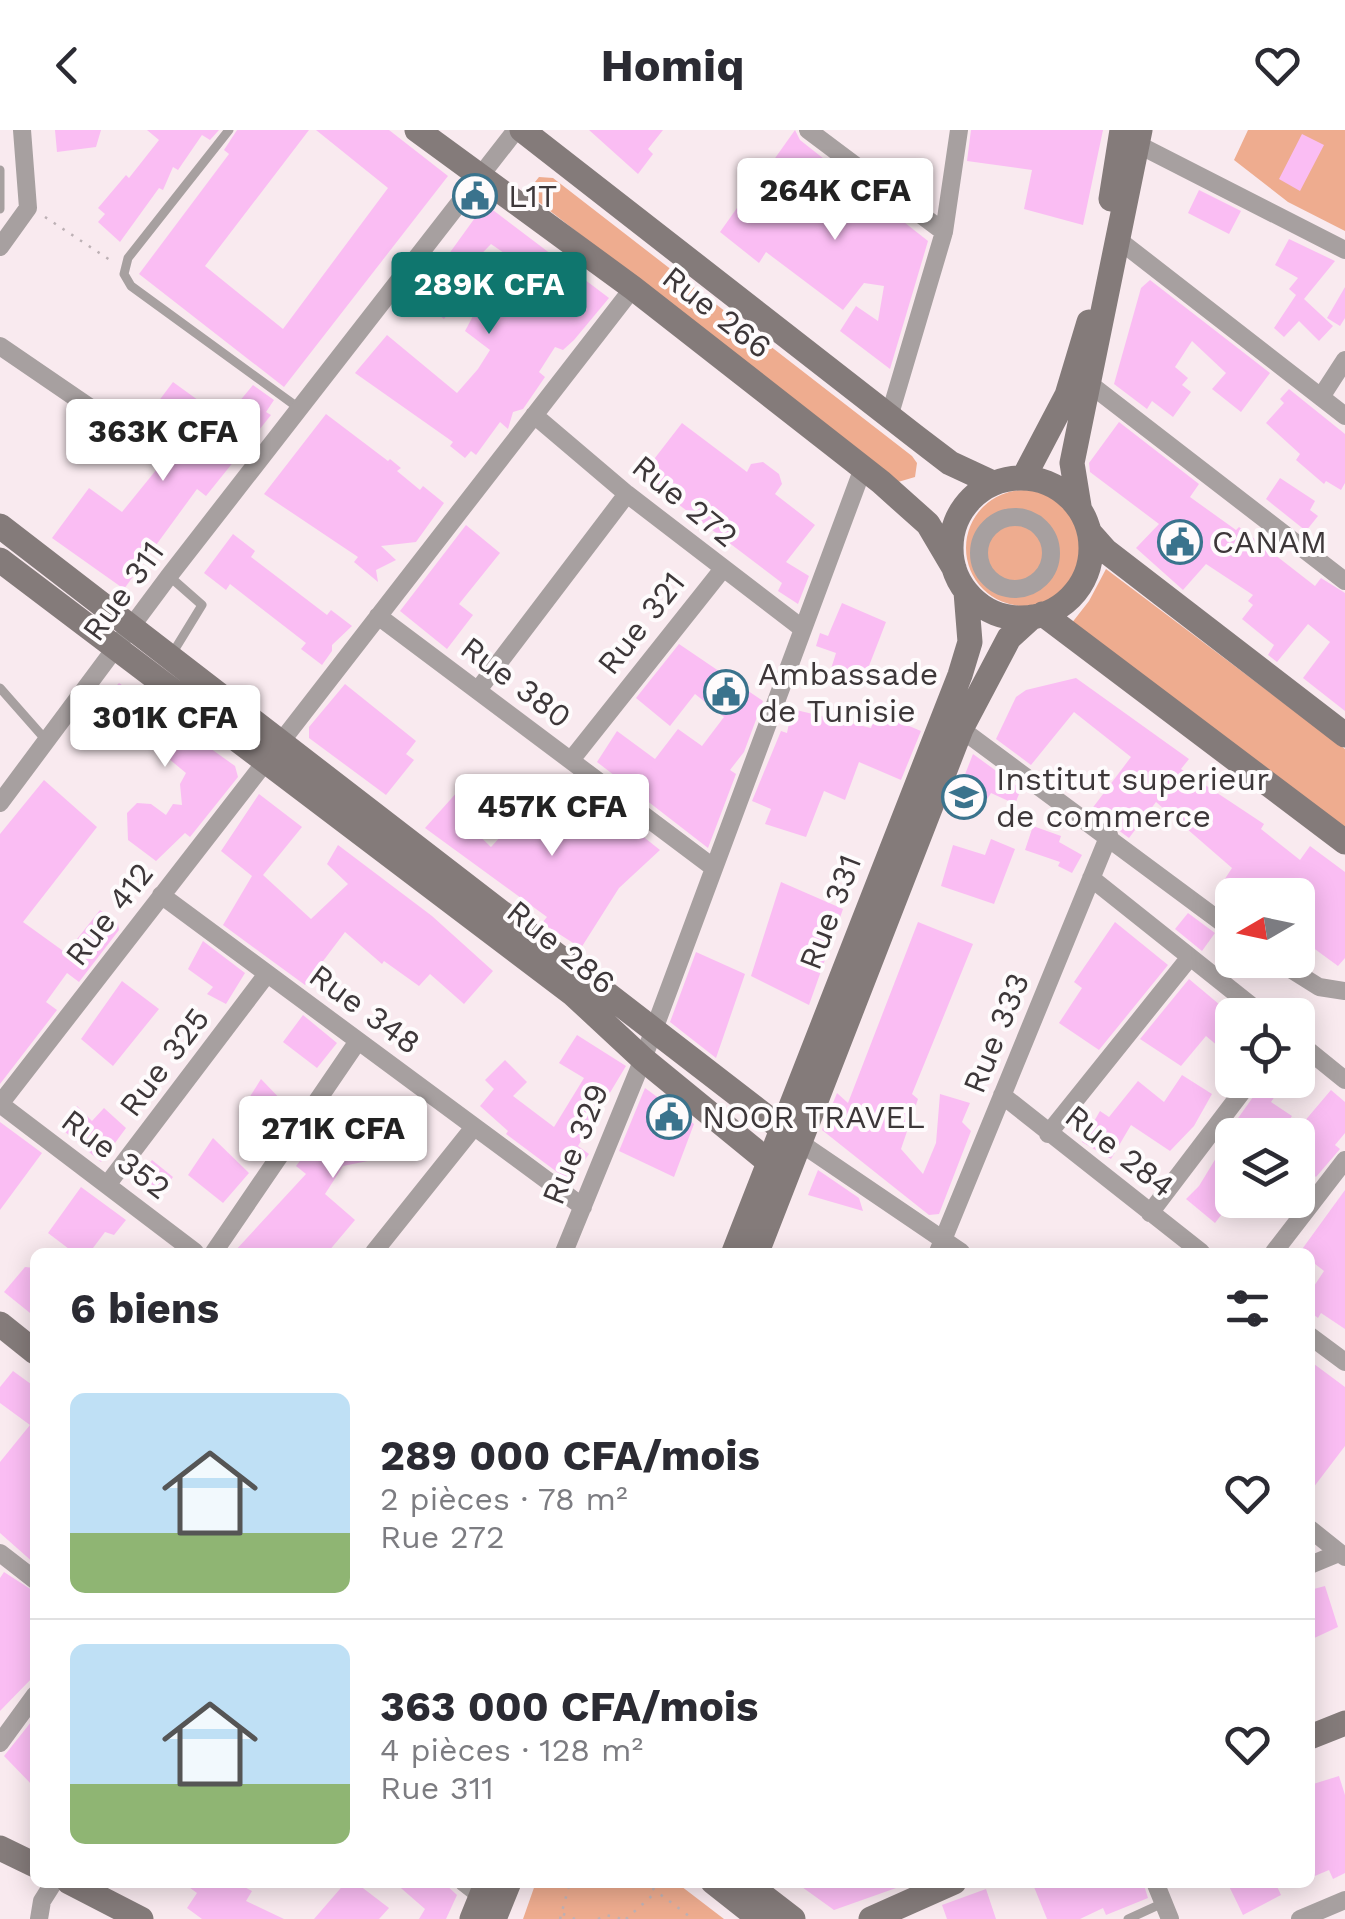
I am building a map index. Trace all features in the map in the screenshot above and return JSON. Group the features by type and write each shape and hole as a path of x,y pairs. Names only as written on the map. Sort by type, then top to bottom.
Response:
{"street":[{"path":"0,248 28,208 22,130"},
{"name":"Rue 266","path":"417,130 634,288 863,468 928,524 966,592"},
{"name":"Rue 266","path":"519,130 950,462 992,483"},
{"name":"Rue 311","path":"0,803 118,650 169,576 519,130"},
{"path":"808,130 944,232"},
{"path":"890,414 944,232 959,130"},
{"path":"1134,135 1120,241 1072,463 1078,506 1090,533 1106,551 1345,735"},
{"path":"1134,135 1345,250"},
{"path":"1024,477 1068,395 1134,135"},
{"path":"1120,241 1345,416"},
{"name":"Rue 412","path":"0,1104 634,288"},
{"path":"0,346 98,413"},
{"path":"1320,397 1345,360"},
{"path":"1091,385 1345,581"},
{"name":"Rue 272","path":"534,415 722,570 803,629"},
{"name":"Rue 329","path":"566,1248 643,1058 863,468"},
{"path":"954,568 951,542 957,518 972,498 992,483 1024,477 1054,486 1078,506"},
{"path":"478,690 627,494"},
{"path":"1016,516 1039,525 1051,547 1048,570 1041,579 1020,589 998,585 989,578 979,558 979,545 992,524 1016,516"},
{"path":"0,526 170,656 273,751 941,1246"},
{"name":"Rue 331","path":"791,1134 962,729 1009,638 1038,616 1058,609 1079,589 1090,562 1090,533"},
{"name":"Rue 286","path":"0,560 118,650 273,751 573,994 778,1170"},
{"name":"Rue 321","path":"571,760 722,570"},
{"path":"966,592 995,614 1038,616 1345,842"},
{"name":"Rue 331","path":"758,1248 778,1170 960,674 970,642 966,592"},
{"name":"Rue 380","path":"378,616 714,868"},
{"path":"962,729 1215,917"},
{"name":"Rue 333","path":"941,1246 1109,836"},
{"path":"1091,878 1243,998"},
{"name":"Rue 348","path":"161,895 582,1207"},
{"path":"1048,1134 1190,956"},
{"name":"Rue 325","path":"107,1184 267,974"},
{"path":"1305,978 1319,987 1345,991"},
{"path":"217,1248 358,1041"},
{"path":"1315,1056 1345,1080"},
{"name":"Rue 284","path":"1002,1095 1196,1248"},
{"path":"1150,1213 1237,1098"},
{"name":"Rue 352","path":"0,1104 189,1248"},
{"path":"377,1248 474,1126"},
{"path":"1277,1248 1345,1160"},
{"name":"Rue 331","path":"736,1248 778,1170"},
{"path":"0,1306 30,1329"},
{"path":"0,1324 30,1348"},
{"path":"1315,1340 1345,1362"},
{"path":"1315,1533 1342,1555"},
{"path":"0,1553 30,1576"},
{"path":"1315,1563 1342,1555"},
{"path":"0,1743 30,1702"},
{"path":"1315,1735 1345,1723"},
{"path":"0,1848 30,1863"},
{"path":"39,1919 42,1901 50,1888"},
{"path":"81,1888 140,1919"},
{"path":"721,1888 760,1919"},
{"path":"753,1888 794,1919"},
{"path":"871,1919 941,1888"},
{"path":"1300,1919 1345,1900"}],"lane":[{"path":"229,130 128,258 124,274 131,286 300,410"},
{"path":"0,170 0,209"},
{"path":"169,576 202,605 202,612 170,656"},
{"path":"0,688 47,741"},
{"path":"1128,1919 1166,1911"}],"path":[{"path":"28,208 110,259 124,274"},
{"path":"568,1888 561,1917 574,1919"},
{"path":"651,1888 693,1919"},
{"path":"598,1919 606,1915 624,1919 656,1892"}],"shaded area":[{"path":"1248,130 1345,130 1345,231 1288,202 1234,160"},
{"path":"539,177 553,178 912,456 917,463 915,477 898,482 536,200 531,187"},
{"path":"1024,490 1046,494 1065,507 1078,526 1082,548 1078,570 1065,589 1046,602 1024,606 1002,602 983,589 970,570 966,548 970,526 983,507 1002,494"},
{"path":"1106,569 1345,749 1345,836 1071,624"},
{"path":"534,1888 684,1888 724,1919 523,1919"}],"building":[{"path":"55,130 101,130 96,147 57,152"},
{"path":"147,130 219,130 210,140 202,135 178,170 173,167 163,190 159,188 120,242 98,222 105,214 98,208 126,175 129,178 159,140"},
{"path":"237,130 309,130 205,266 283,329 388,188 316,130 389,130 448,176 284,387 139,274 229,154 224,150"},
{"path":"589,130 663,130 648,149 653,154 638,174"},
{"path":"795,130 800,140 928,241 890,369 840,331 856,306 878,321 884,286 864,283 843,310 766,252 759,263 720,232 737,208 755,223 777,194 761,178"},
{"path":"971,130 1103,130 1083,225 1024,209 1032,170 967,161"},
{"path":"1302,134 1324,145 1300,191 1279,179"},
{"path":"1199,190 1241,211 1229,234 1188,213"},
{"path":"485,204 609,298 563,350 555,347 539,372 545,377 523,409 513,412 508,429 500,422 476,455 471,451 465,458 450,446 453,442 355,373 387,335 457,393 478,369 490,350 465,331 489,286 518,309 536,286 509,266 514,260 491,244 467,269 476,276 444,319 417,298"},
{"path":"1289,239 1335,261 1304,299 1333,326 1319,341 1299,321 1284,337 1274,328 1296,295 1289,289 1298,278 1275,265"},
{"path":"1150,280 1270,373 1241,412 1212,389 1226,373 1192,341 1175,367 1188,378 1182,385 1191,392 1173,417 1152,401 1147,409 1114,384 1141,288"},
{"path":"1345,287 1345,318 1340,326 1327,318"},
{"path":"173,382 202,403 196,412 219,426 253,385 274,400 266,412 271,415 206,496 197,489 124,589 52,538 89,488 122,512 161,464 173,442 158,429 155,406"},
{"path":"1289,389 1345,434 1345,483 1341,490 1326,481 1324,484 1296,460 1300,454 1266,423 1284,403 1280,399"},
{"path":"326,414 390,459 401,468 397,471 420,490 423,486 444,503 416,542 381,546 396,560 376,570 378,582 354,562 358,557 264,494"},
{"path":"1119,422 1199,484 1190,497 1236,530 1239,527 1315,586 1321,578 1345,593 1345,711 1303,678 1330,642 1308,624 1277,662 1268,655 1274,645 1242,619 1253,605 1248,601 1253,595 1206,564 1183,590 1136,548 1159,524 1090,472 1089,463"},
{"path":"682,423 747,472 751,464 763,462 779,474 782,484 775,494 815,525 786,562 809,576 798,604 778,591 782,583 641,476"},
{"path":"1280,478 1315,501 1310,510 1318,516 1306,531 1266,499"},
{"path":"466,525 500,553 459,604 473,615 447,649 400,611"},
{"path":"233,534 255,551 251,557 327,615 331,610 352,626 332,645 322,665 301,649 306,643 230,584 226,590 204,573"},
{"path":"842,603 886,622 862,684 830,672 836,653 816,646 820,633 828,636"},
{"path":"679,644 763,701 744,752 730,770 736,774 708,848 597,762 617,731 655,759 678,729 702,746 724,717 695,694 670,726 636,698"},
{"path":"1076,678 1189,759 1181,769 1264,824 1261,829 1300,860 1310,846 1345,872 1345,958 1338,966 1315,949 1315,878 1226,878 1232,868 1156,802 1129,838 1091,810 1131,757 1074,712 1031,765 996,739 1016,697 1026,690"},
{"path":"119,683 235,766 238,777 190,837 185,833 156,861 128,840 127,813 137,803 151,804 166,815 173,804 182,805 180,784 186,773 123,721 104,746 83,728 89,715"},
{"path":"345,684 416,741 406,754 414,760 386,795 309,738 309,727"},
{"path":"792,709 871,728 873,722 881,725 885,716 921,731 901,780 859,762 845,800 824,791 806,837 765,824 771,809 752,801 781,731 787,733"},
{"path":"973,754 1021,789 1015,804 991,793 977,815 953,805"},
{"path":"44,780 97,827 23,922 66,953 100,910 118,923 119,930 79,982 67,973 46,1002 57,1010 0,1084 0,834"},
{"path":"467,781 490,800 472,829 491,847 516,820 549,842 569,816 565,813 582,788 660,850 619,888 581,948 542,923 547,917 425,828"},
{"path":"259,794 302,827 263,875 311,919 348,884 327,864 338,845 432,916 493,971 464,1004 430,974 419,986 384,961 382,964 345,932 305,985 223,925 252,876 221,851"},
{"path":"1033,826 1061,836 1059,842 1082,855 1072,873 1058,866 1060,862 1025,850"},
{"path":"991,839 1015,849 994,904 941,886 953,845 985,855"},
{"path":"781,882 843,909 809,1005 751,976"},
{"path":"1188,913 1215,933 1202,951 1175,929"},
{"path":"918,922 973,944 912,1094 918,1099 901,1149 923,1174 936,1143 940,1094 970,1103 962,1122 971,1131 939,1214 929,1215 822,1130 837,1093 848,1103"},
{"path":"1115,922 1168,965 1099,1050 1059,1023 1082,988 1074,982"},
{"path":"203,941 245,973 226,1004 207,994 213,987 188,969"},
{"path":"696,952 745,974 716,1058 670,1022"},
{"path":"1189,979 1215,1001 1215,1044 1206,1036 1181,1066 1140,1039"},
{"path":"122,981 159,1009 113,1066 81,1039"},
{"path":"303,1015 337,1043 317,1068 283,1042"},
{"path":"577,1035 626,1066 578,1146 589,1154 569,1181 506,1134 508,1131 480,1106 494,1089 485,1080 505,1060 527,1082 513,1096 554,1127 584,1078 559,1063"},
{"path":"1182,1075 1212,1094 1194,1126 1170,1151 1131,1125 1111,1159 1082,1142 1100,1111 1109,1117 1138,1081 1164,1102"},
{"path":"261,1079 288,1107 272,1134 239,1114"},
{"path":"645,1088 694,1124 674,1177 619,1151"},
{"path":"1331,1090 1345,1102 1345,1133 1335,1145 1340,1149 1316,1177 1315,1118 1307,1118"},
{"path":"1252,1098 1274,1098 1271,1102 1292,1116 1291,1118 1238,1118"},
{"path":"411,1099 422,1150 343,1166 325,1194 355,1220 331,1248 238,1248 306,1174 296,1166 321,1134 352,1159 342,1114"},
{"path":"77,1106 92,1121 104,1108 126,1128 101,1162 64,1131"},
{"path":"0,1122 42,1153 0,1210"},
{"path":"213,1138 249,1173 223,1203 188,1175"},
{"path":"152,1160 173,1177 161,1192 140,1175"},
{"path":"1215,1160 1215,1218 1219,1218 1215,1223 1186,1199"},
{"path":"818,1170 859,1198 863,1211 808,1195"},
{"path":"81,1187 126,1220 114,1235 105,1232 93,1248 68,1248 48,1233"},
{"path":"1345,1190 1345,1329 1321,1313 1318,1318 1315,1316 1315,1284 1324,1271 1315,1264 1315,1248 1303,1248"},
{"path":"25,1267 30,1268 30,1313 4,1292"},
{"path":"1315,1365 1345,1387 1345,1446 1315,1485"},
{"path":"13,1371 30,1383 30,1425 0,1403 0,1387"},
{"path":"30,1425 30,1560 0,1533 0,1462"},
{"path":"4,1572 30,1589 30,1680 0,1711 0,1578"},
{"path":"1325,1586 1338,1627 1315,1638 1315,1589"},
{"path":"30,1723 30,1783 4,1756"},
{"path":"1339,1776 1345,1795 1345,1873 1333,1879 1329,1870 1315,1876 1315,1783"},
{"path":"190,1888 246,1888 252,1891 246,1901 284,1919 202,1919 187,1908 197,1893"},
{"path":"341,1888 363,1888 389,1908 379,1919 314,1919"},
{"path":"401,1888 449,1888 457,1895 446,1919 419,1919 425,1909"},
{"path":"803,1888 896,1888 834,1910"},
{"path":"1034,1888 1145,1888 1148,1898 1106,1915 1103,1908 1080,1919 1047,1919"},
{"path":"1230,1888 1278,1888 1281,1895 1243,1915"},
{"path":"986,1889 996,1919 947,1919 942,1905"}],"place":[{"name":"L1T","path":"475,196"},
{"name":"CANAM","path":"1180,542"},
{"name":"Ambassade de Tunisie","path":"726,692"},
{"name":"Institut superieur de commerce","path":"964,797"},
{"name":"NOOR TRAVEL","path":"669,1117"}]}
